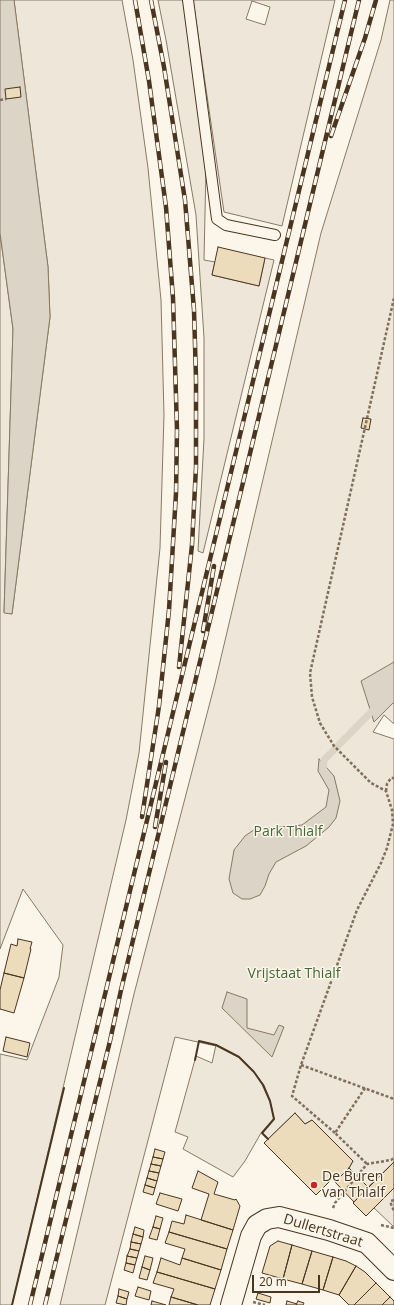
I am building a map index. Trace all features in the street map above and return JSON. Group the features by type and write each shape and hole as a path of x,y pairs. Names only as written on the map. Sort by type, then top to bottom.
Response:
{"street":[{"name":"Dullertstraat","path":"232,1305 250,1236 257,1225 267,1219 279,1217 329,1230 367,1243 394,1270"}],"lane":[{"path":"188,0 217,219 226,225 275,234"}],"path":[{"path":"0,100 6,99"},
{"path":"386,791 371,783 334,746 320,723 312,697 310,673 394,298"},
{"path":"367,1164 335,1133 292,1096 301,1065 357,910 387,848 392,828 393,810 386,791 387,784 391,778 394,778"},
{"path":"301,1065 394,1099"},
{"path":"335,1133 365,1088"},
{"path":"329,1230 334,1203 367,1164 391,1160 394,1158"},
{"path":"394,1200 391,1200 391,1204 394,1211"},
{"path":"376,1225 394,1228"}],"green space":[{"path":"14,0 122,0 133,60 148,168 161,300 164,415 160,548 139,753 126,820 12,1305 0,1305 0,1054 27,1060 59,977 63,945 23,889 0,949 0,233 13,329 4,612 12,614 50,317 48,267"},
{"path":"158,0 183,0 206,167 204,260 215,262 212,275 259,286 265,258 274,260 203,553 198,551 204,438 204,338 196,215"},
{"path":"193,0 335,0 282,226 224,212","holes":["252,1 270,7 265,25 246,19"]},
{"name":"Park Thialf","path":"390,0 394,0 394,724 384,715 373,732 394,739 394,1162 368,1187 349,1168 353,1161 312,1120 305,1124 295,1113 268,1139 262,1133 274,1119 270,1101 264,1085 254,1072 239,1057 216,1046 175,1037 105,1305 60,1305 134,994 215,683 321,233 381,40"},
{"path":"394,1188 394,1227 374,1208"}],"shaded area":[{"path":"0,0 14,0 48,267 50,317 12,614 4,613 13,329 0,233"},
{"path":"394,662 394,702 374,722 361,681"},
{"path":"319,759 334,776 340,801 336,818 329,827 306,846 276,862 260,895 250,899 242,899 233,893 229,879 234,850 245,836 255,829 302,825 326,807 329,790 318,771"},
{"path":"227,992 247,999 247,1028 274,1035 279,1025 284,1027 272,1057 222,1008"},
{"path":"216,1045 239,1057 254,1072 263,1085 270,1101 274,1119 261,1133 245,1161 233,1177 183,1149 188,1137 175,1132 196,1056 212,1063"}],"building":[{"path":"20,87 21,97 6,99 5,89"},
{"path":"218,247 265,258 259,286 212,275"},
{"path":"363,418 371,419 369,430 361,428"},
{"path":"18,939 32,942 24,978 4,973 11,944 17,946"},
{"path":"4,973 24,978 14,1013 0,1009 0,990"},
{"path":"6,1037 30,1043 27,1057 3,1051"},
{"path":"295,1113 305,1124 312,1120 353,1161 349,1168 335,1182 332,1179 316,1195 264,1143"},
{"path":"155,1149 165,1152 163,1159 153,1157"},
{"path":"153,1157 163,1159 161,1166 151,1164"},
{"path":"394,1162 394,1188 366,1216 353,1203"},
{"path":"151,1164 161,1166 159,1173 149,1171"},
{"path":"349,1168 368,1187 354,1202 335,1182"},
{"path":"149,1171 159,1173 157,1181 147,1178"},
{"path":"198,1171 218,1182 214,1194 236,1199 240,1206 233,1230 201,1220 209,1194 192,1188"},
{"path":"147,1178 157,1181 155,1188 145,1185"},
{"path":"145,1185 155,1188 153,1195 143,1192"},
{"path":"160,1193 182,1199 178,1211 156,1204"},
{"path":"186,1215 233,1230 227,1249 169,1232 172,1221 184,1224"},
{"path":"156,1216 163,1218 160,1229 153,1227"},
{"path":"135,1227 144,1230 143,1237 133,1234"},
{"path":"153,1227 160,1229 157,1240 149,1238"},
{"path":"169,1232 227,1249 221,1270 182,1258 185,1249 165,1243"},
{"path":"133,1234 143,1237 141,1244 131,1242"},
{"path":"278,1241 292,1245 283,1279 262,1273 270,1246"},
{"path":"131,1242 141,1244 139,1251 130,1249"},
{"path":"292,1245 312,1251 302,1284 283,1279"},
{"path":"130,1249 139,1251 137,1258 127,1256"},
{"path":"312,1251 333,1257 323,1290 302,1284"},
{"path":"127,1256 137,1258 135,1265 126,1263"},
{"path":"145,1256 153,1258 150,1270 142,1267"},
{"path":"333,1257 356,1266 339,1295 323,1290"},
{"path":"161,1258 180,1265 182,1258 221,1270 215,1289 157,1272"},
{"path":"126,1263 135,1265 133,1273 124,1270"},
{"path":"356,1266 365,1272 376,1283 354,1305 349,1305 339,1295"},
{"path":"142,1267 150,1270 147,1280 139,1278"},
{"path":"157,1272 215,1289 210,1305 198,1305 171,1297 174,1289 153,1283"},
{"path":"376,1283 390,1297 382,1305 354,1305"},
{"path":"138,1287 151,1291 149,1300 135,1296"},
{"path":"119,1289 129,1292 127,1299 118,1296"},
{"path":"258,1293 271,1297 270,1303 256,1299"},
{"path":"118,1296 127,1299 126,1305 116,1303"},
{"path":"171,1297 198,1305 169,1305"},
{"path":"390,1297 394,1301 394,1305 382,1305"},
{"path":"152,1301 166,1305 151,1305"},
{"path":"287,1301 297,1304 286,1305"},
{"path":"298,1301 304,1303 303,1305 296,1305"}],"waterway":[{"path":"325,772 323,769 324,760 376,707"}],"railway":[{"path":"135,0 149,81 166,207 173,298 177,430 176,493 169,610 159,706 142,817"},
{"path":"151,0 164,67 185,200 194,310 196,467 192,545 179,667"},
{"path":"30,1305 345,0"},
{"path":"45,1305 110,1041 359,0"},
{"path":"331,136 365,38 376,0"},
{"path":"203,631 214,566"},
{"path":"155,827 166,762"}],"wall":[{"path":"195,1060 199,1041 216,1045 239,1057 254,1072 263,1085 270,1101 274,1119 262,1133 268,1139"},
{"path":"12,1305 64,1088"}],"place":[{"name":"De Buren van Thialf","path":"314,1185"}],"park label":[{"name":"Vrijstaat Thialf","path":"294,974"}]}
